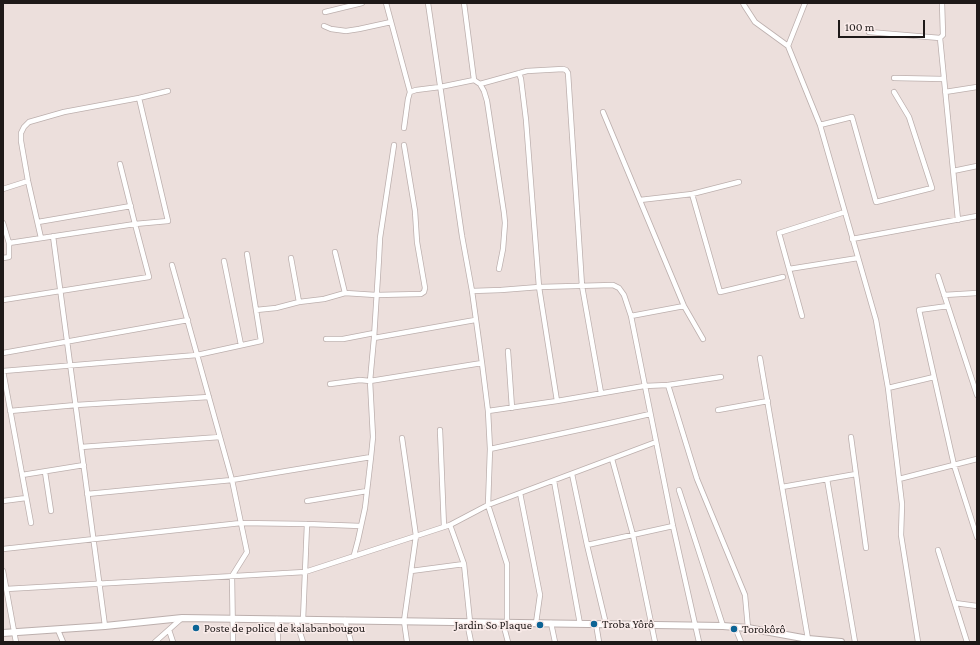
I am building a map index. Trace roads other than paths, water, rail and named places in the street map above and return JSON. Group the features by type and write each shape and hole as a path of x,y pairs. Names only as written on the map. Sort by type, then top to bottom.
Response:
{"street":[{"path":"325,12 362,3"},
{"path":"386,3 410,92 404,128"},
{"path":"428,3 482,363 488,411 490,449 488,505 507,564 505,623 508,642"},
{"path":"464,3 474,80"},
{"path":"743,3 754,22 788,46 820,125 876,320 888,388 902,504 901,535 918,642"},
{"path":"788,46 805,3"},
{"path":"942,3 943,35 940,38 958,220"},
{"path":"324,26 346,31 391,22"},
{"path":"869,32 940,38"},
{"path":"480,84 527,71 563,69 568,73 582,286 601,393"},
{"path":"519,73 521,78 526,120 540,287 557,401"},
{"path":"894,78 944,79"},
{"path":"410,92 474,80 480,84 484,91 505,223 503,249 499,269"},
{"path":"945,92 977,87"},
{"path":"41,238 28,181 21,141 24,127 29,122 64,112 168,91"},
{"path":"820,125 852,117 876,202 932,188 909,117 894,92"},
{"path":"9,243 135,224 168,221 139,98"},
{"path":"603,112 684,306 703,339"},
{"path":"354,555 365,508 371,458 372,437 370,381 380,238 394,145"},
{"path":"256,310 276,308 299,302 324,299 345,293 376,295 421,294 424,292 425,288 417,242 415,211 404,145"},
{"path":"3,300 149,277 120,164"},
{"path":"953,171 977,166"},
{"path":"3,189 28,181"},
{"path":"640,200 692,194 739,182"},
{"path":"692,194 720,292 783,277"},
{"path":"38,222 131,206"},
{"path":"802,316 779,233 845,212"},
{"path":"852,239 977,216"},
{"path":"3,223 9,243 10,257 3,258"},
{"path":"53,236 105,626"},
{"path":"335,252 345,293"},
{"path":"30,523 3,372 198,355 261,341 247,254"},
{"path":"291,258 299,302"},
{"path":"789,269 858,258"},
{"path":"224,261 241,345"},
{"path":"172,265 232,480 247,552 232,576 233,642"},
{"path":"938,276 976,392"},
{"path":"472,291 540,287 613,286 619,288 624,294 631,316 673,526 699,642"},
{"path":"944,294 977,293"},
{"path":"631,316 684,306"},
{"path":"948,306 919,310 954,465 977,537"},
{"path":"3,353 188,320"},
{"path":"326,339 343,339 475,320"},
{"path":"508,351 512,408"},
{"path":"760,358 808,639"},
{"path":"330,384 360,380 370,381 482,363"},
{"path":"888,388 934,377"},
{"path":"488,411 644,386 668,385 721,378"},
{"path":"668,385 697,479 745,595 748,628"},
{"path":"10,411 76,405 209,397"},
{"path":"718,410 768,401"},
{"path":"490,449 650,414"},
{"path":"440,430 444,527"},
{"path":"81,447 220,436"},
{"path":"851,437 866,548"},
{"path":"402,438 416,536 404,621 408,642"},
{"path":"6,589 305,572 450,525 488,505 656,442"},
{"path":"88,494 232,480 371,458"},
{"path":"612,459 633,535 656,642"},
{"path":"899,479 977,459"},
{"path":"22,475 84,465"},
{"path":"45,472 51,511"},
{"path":"572,474 606,624"},
{"path":"782,487 856,474"},
{"path":"827,479 855,642"},
{"path":"554,481 580,624"},
{"path":"679,490 723,626"},
{"path":"306,501 367,491"},
{"path":"520,493 540,595 536,623"},
{"path":"3,501 26,498"},
{"path":"3,549 241,523 361,526"},
{"path":"303,620 307,524"},
{"path":"450,525 464,564 471,642"},
{"path":"587,545 673,526"},
{"path":"938,550 966,642"},
{"path":"411,571 464,564"},
{"path":"3,570 16,642"},
{"path":"954,604 977,606"},
{"path":"3,633 58,630 182,618 277,619 723,626 748,628 808,639 841,642"},
{"path":"155,642 182,618"},
{"path":"277,619 278,642"},
{"path":"296,620 303,642"},
{"path":"345,620 351,642"},
{"path":"551,623 555,642"},
{"path":"596,624 599,642"},
{"path":"735,627 741,642"},
{"path":"58,630 63,642"},
{"path":"169,630 173,642"}],"place":[{"name":"Troba Yôrô","path":"594,624"},
{"name":"Jardin So Plaque","path":"540,625"},
{"name":"Poste de police de kalabanbougou","path":"196,628"},
{"name":"Torokôrô","path":"734,629"}]}
